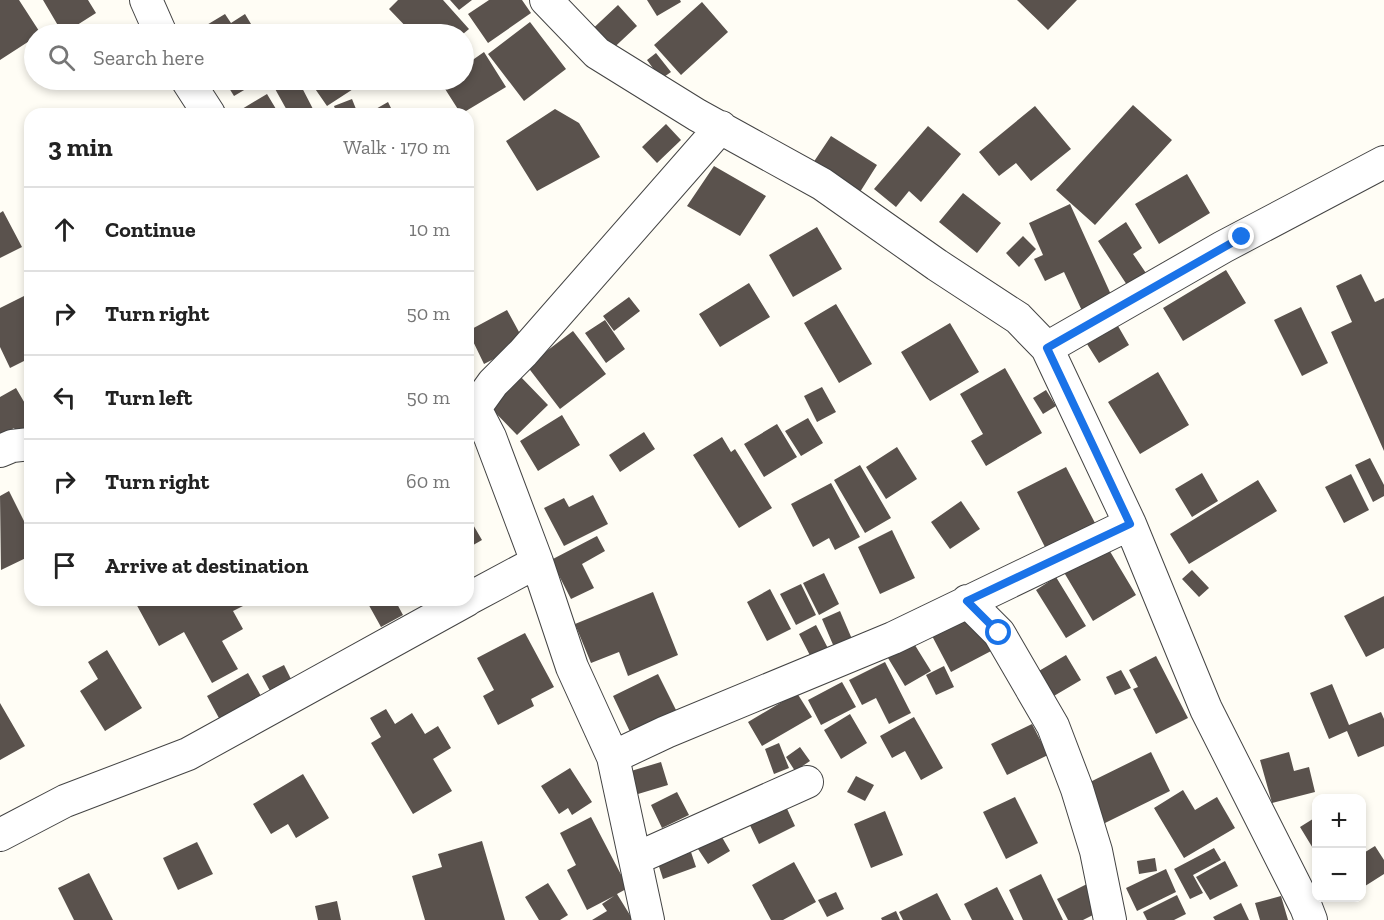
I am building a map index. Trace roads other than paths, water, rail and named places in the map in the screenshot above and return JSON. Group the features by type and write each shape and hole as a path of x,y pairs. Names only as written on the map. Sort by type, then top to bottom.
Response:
{"street":[{"path":"146,0 157,24"},
{"path":"546,0 597,53 822,184 937,265 1018,318 1047,348 1130,524 1206,709 1311,920"},
{"path":"193,90 205,108"},
{"path":"474,398 523,352 721,127"},
{"path":"1047,348 1223,247 1384,162"},
{"path":"474,407 490,438 537,562 572,667 614,757 648,920"},
{"path":"0,451 24,445"},
{"path":"614,757 675,728 893,638 1130,524"},
{"path":"474,596 537,562"},
{"path":"967,601 999,633 1053,726 1077,789 1096,851 1110,920"},
{"path":"0,835 65,801 188,754 456,606"},
{"path":"635,859 807,782"}]}
